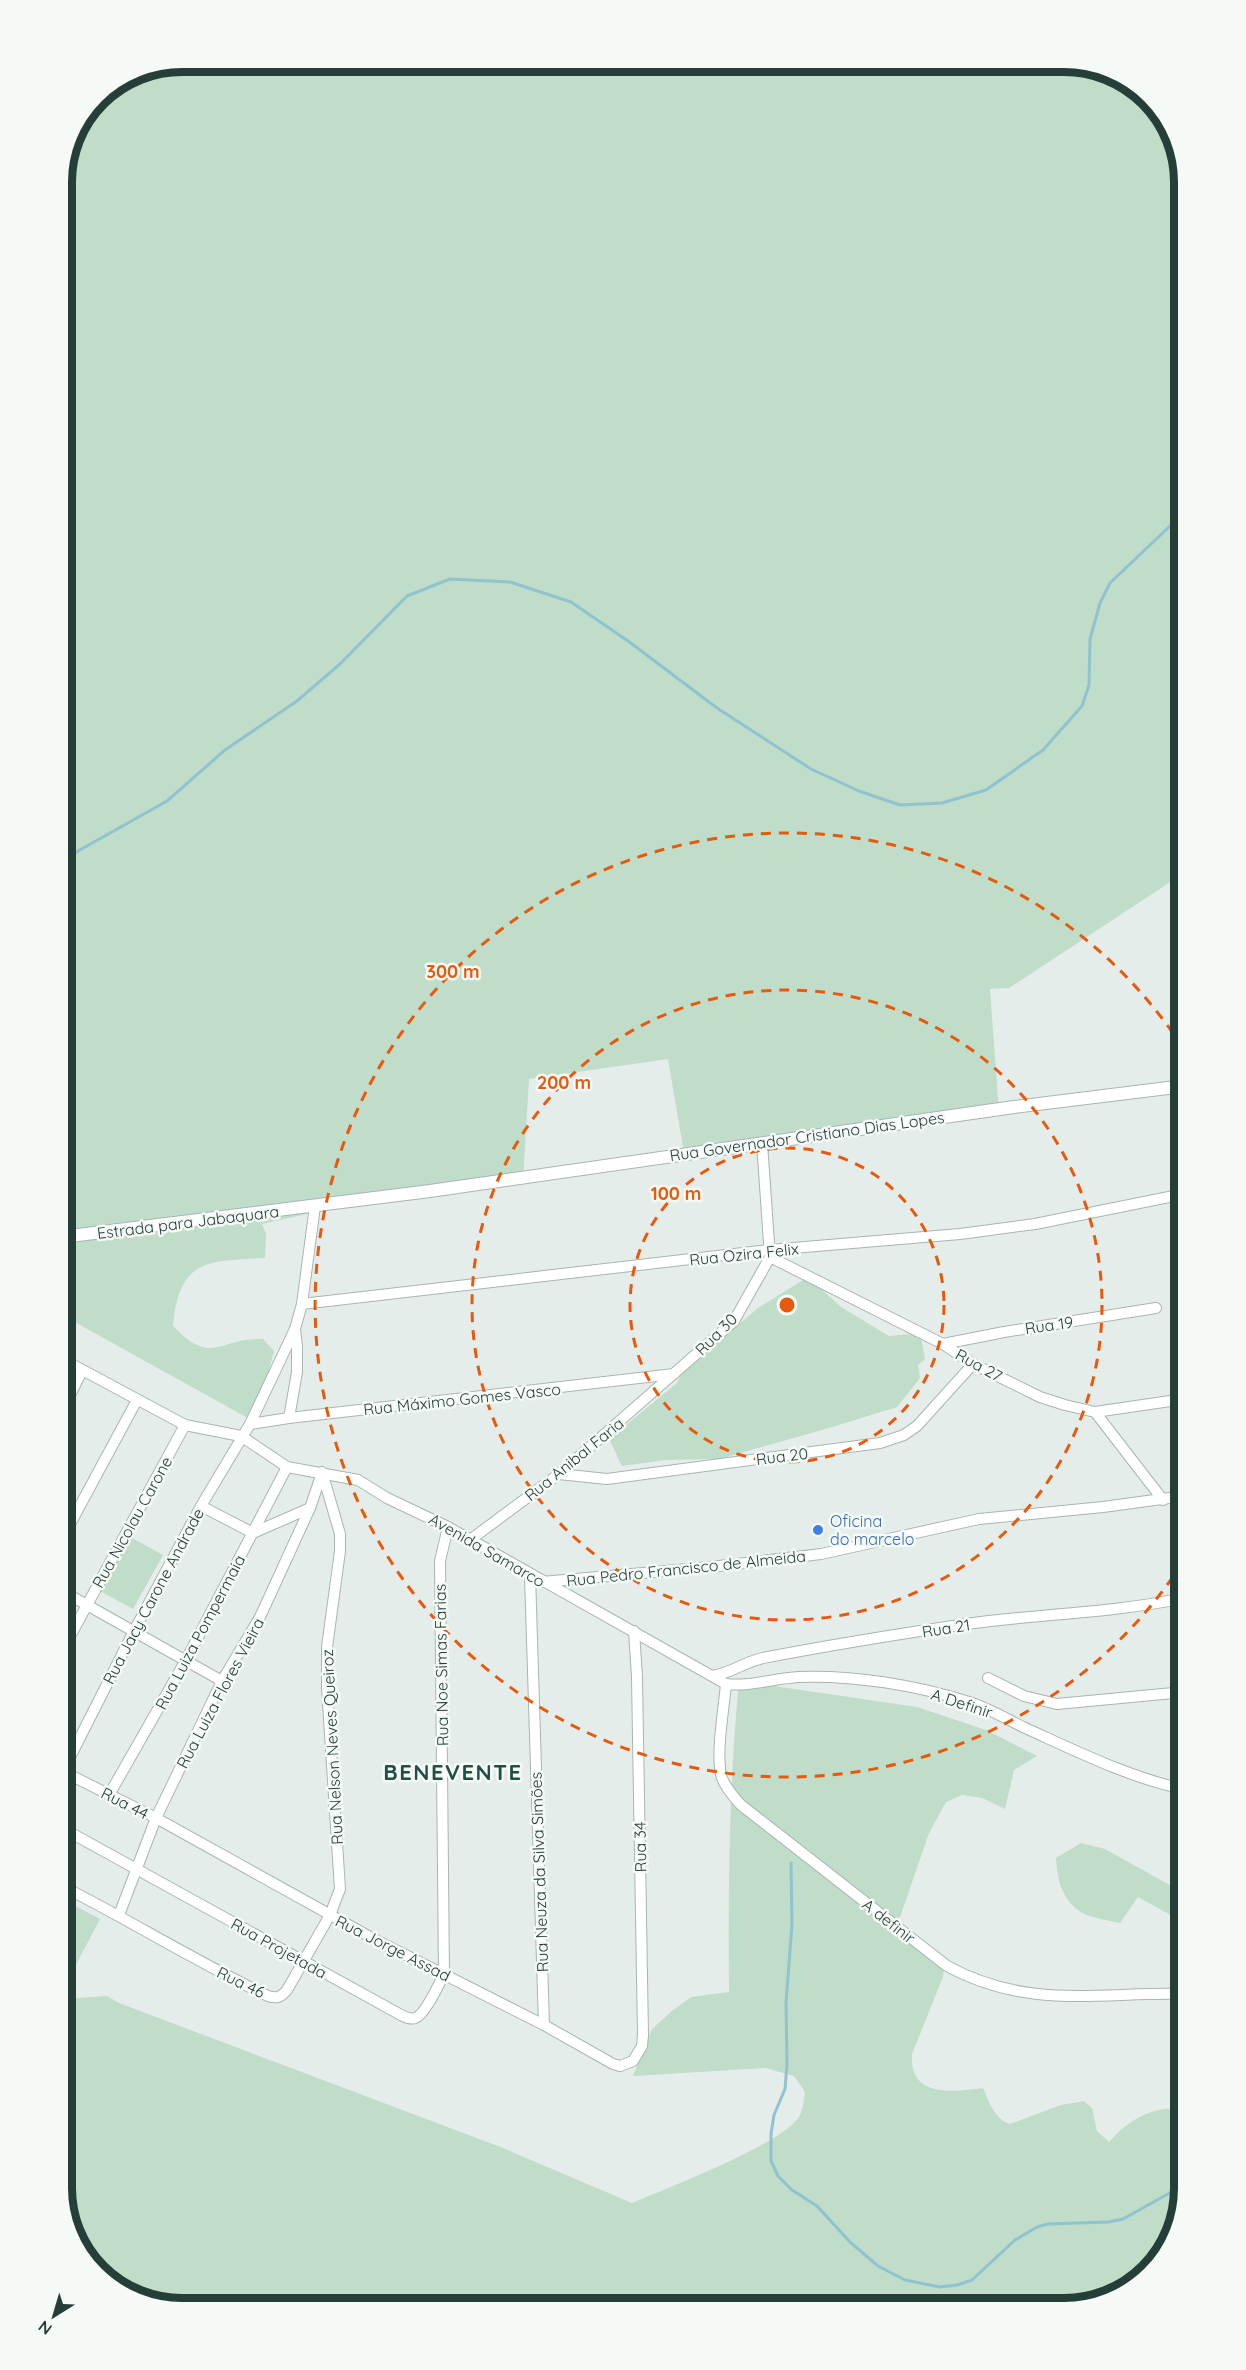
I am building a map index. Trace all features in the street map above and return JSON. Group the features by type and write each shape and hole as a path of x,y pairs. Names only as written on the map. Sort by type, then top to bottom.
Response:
{"street":[{"name":"Rua Governador Cristiano Dias Lopes","path":"430,1191 1014,1107 1174,1087"},
{"path":"762,1143 769,1254"},
{"name":"Estrada para Jabaquara","path":"72,1236 430,1191"},
{"name":"Rua Ozira Felix","path":"302,1304 971,1232 1035,1224 1174,1196"},
{"path":"249,1424 295,1329 302,1304 315,1206"},
{"name":"Rua 27","path":"769,1254 943,1344 973,1364 1040,1396 1095,1412"},
{"name":"Rua 30","path":"674,1374 734,1321 769,1254"},
{"name":"Rua 19","path":"943,1344 1156,1308"},
{"path":"289,1418 297,1372 295,1329"},
{"name":"Rua 20","path":"559,1474 607,1479 880,1443 904,1435 917,1426 973,1364"},
{"path":"72,1365 185,1425 241,1436"},
{"path":"72,1391 82,1371"},
{"name":"Rua Máximo Gomes Vasco","path":"249,1424 674,1374"},
{"name":"Rua Anibal Faria","path":"470,1540 559,1474 674,1374"},
{"path":"72,1520 137,1400"},
{"path":"1163,1500 1095,1412 1174,1401"},
{"name":"Rua Jacy Carone Andrade","path":"72,1752 134,1630 201,1506 249,1424"},
{"name":"Rua Nicolau Carone","path":"72,1633 185,1425"},
{"name":"Avenida Samarco","path":"241,1436 287,1467 358,1480 387,1498 448,1527 726,1684"},
{"name":"Rua Luiza Pompermaia","path":"109,1795 186,1660 287,1467"},
{"name":"Rua Luiza Flores Vieira","path":"119,1915 156,1818 222,1681 260,1617 310,1508 322,1473"},
{"name":"Rua Nelson Neves Queiroz","path":"322,1473 338,1522 340,1543 327,1647 327,1688 340,1889 330,1915"},
{"name":"Rua Pedro Francisco de Almeida","path":"542,1582 710,1568 820,1554 979,1518 1174,1498"},
{"path":"201,1506 253,1533 310,1508"},
{"name":"Rua Noe Simas Farias","path":"422,2013 444,1974 440,1561 448,1527"},
{"name":"Rua Neuza da Silva Simões","path":"530,1575 544,2025"},
{"path":"72,1597 222,1681"},
{"name":"Rua 21","path":"711,1676 728,1674 758,1659 957,1626 1129,1608 1174,1600"},
{"name":"Rua 34","path":"633,2061 642,2046 643,2035 637,1677 634,1631"},
{"name":"A Definir","path":"726,1684 744,1685 799,1677 842,1678 888,1683 939,1694 970,1702 1087,1755 1174,1787"},
{"path":"988,1678 1024,1696 1057,1704 1174,1693"},
{"name":"A definir","path":"726,1684 720,1760 722,1777 728,1790 741,1806 947,1966 993,1987 1030,1994 1066,1997 1174,1994"},
{"name":"Rua 44","path":"72,1777 156,1818"},
{"name":"Rua Jorge Assad","path":"156,1818 330,1915 544,2025 613,2064 620,2066 633,2061"},
{"name":"Rua Projetada","path":"72,1834 400,2015 408,2019 416,2018 422,2013"},
{"path":"72,1891 119,1915"},
{"name":"Rua 46","path":"119,1915 183,1953 275,1998 282,1996 330,1915"}],"green space":[{"path":"182,72 1071,72 1113,83 1142,104 1159,127 1166,140 1174,175 1174,880 1009,988 990,989 999,1113 685,1159 668,1059 529,1079 523,1180 347,1205 262,1224 266,1234 265,1258 212,1263 190,1275 182,1287 176,1304 173,1326 186,1338 207,1348 263,1339 274,1351 255,1422 72,1321 72,175 80,140 87,127 104,104 127,87 140,80 161,74"},
{"path":"808,1277 841,1307 889,1336 920,1333 925,1359 918,1365 920,1378 897,1407 719,1459 665,1460 622,1466 609,1439 677,1383 683,1372 758,1308"},
{"path":"130,1537 163,1555 133,1609 100,1591"},
{"path":"739,1681 917,1707 986,1730 1037,1756 1014,1770 1005,1809 982,1798 962,1795 946,1802 929,1833 900,1917 896,1921 944,1969 943,1977 912,2054 913,2068 925,2085 935,2089 959,2091 983,2088 996,2114 1004,2122 1010,2124 1061,2105 1084,2101 1092,2108 1097,2131 1109,2142 1126,2126 1143,2115 1174,2109 1174,2188 1170,2216 1163,2237 1136,2271 1106,2290 1085,2296 1064,2298 175,2298 133,2287 110,2271 95,2255 80,2230 73,2202 72,1998 107,1996 119,2003 503,2148 632,2203 696,2177 750,2151 791,2126 801,2113 805,2092 794,2076 765,2068 633,2076 652,2029 672,2011 691,1997 729,1992 733,1758"},
{"path":"1081,1843 1105,1849 1174,1887 1174,1917 1138,1897 1120,1923 1087,1915 1072,1905 1064,1893 1057,1873 1056,1858"},
{"path":"72,1904 100,1919 72,1972"}],"waterway":[{"path":"72,854 167,801 225,750 297,701 340,664 407,596 450,579 510,582 571,602 628,641 717,708 811,769 859,791 900,805 942,803 986,790 1043,750 1082,706 1089,685 1090,639 1100,603 1110,583 1170,526 1174,519"},
{"path":"791,1863 792,1924 786,2003 787,2064 785,2089 774,2115 771,2161 778,2176 792,2190 817,2206 850,2242 878,2266 905,2280 940,2287 957,2285 972,2280 1015,2240 1037,2227 1048,2224 1108,2222 1123,2219 1174,2191"}],"place":[{"name":"Oficina do marcelo","path":"818,1530"}],"district":[{"name":"BENEVENTE","path":"453,1772"}]}
